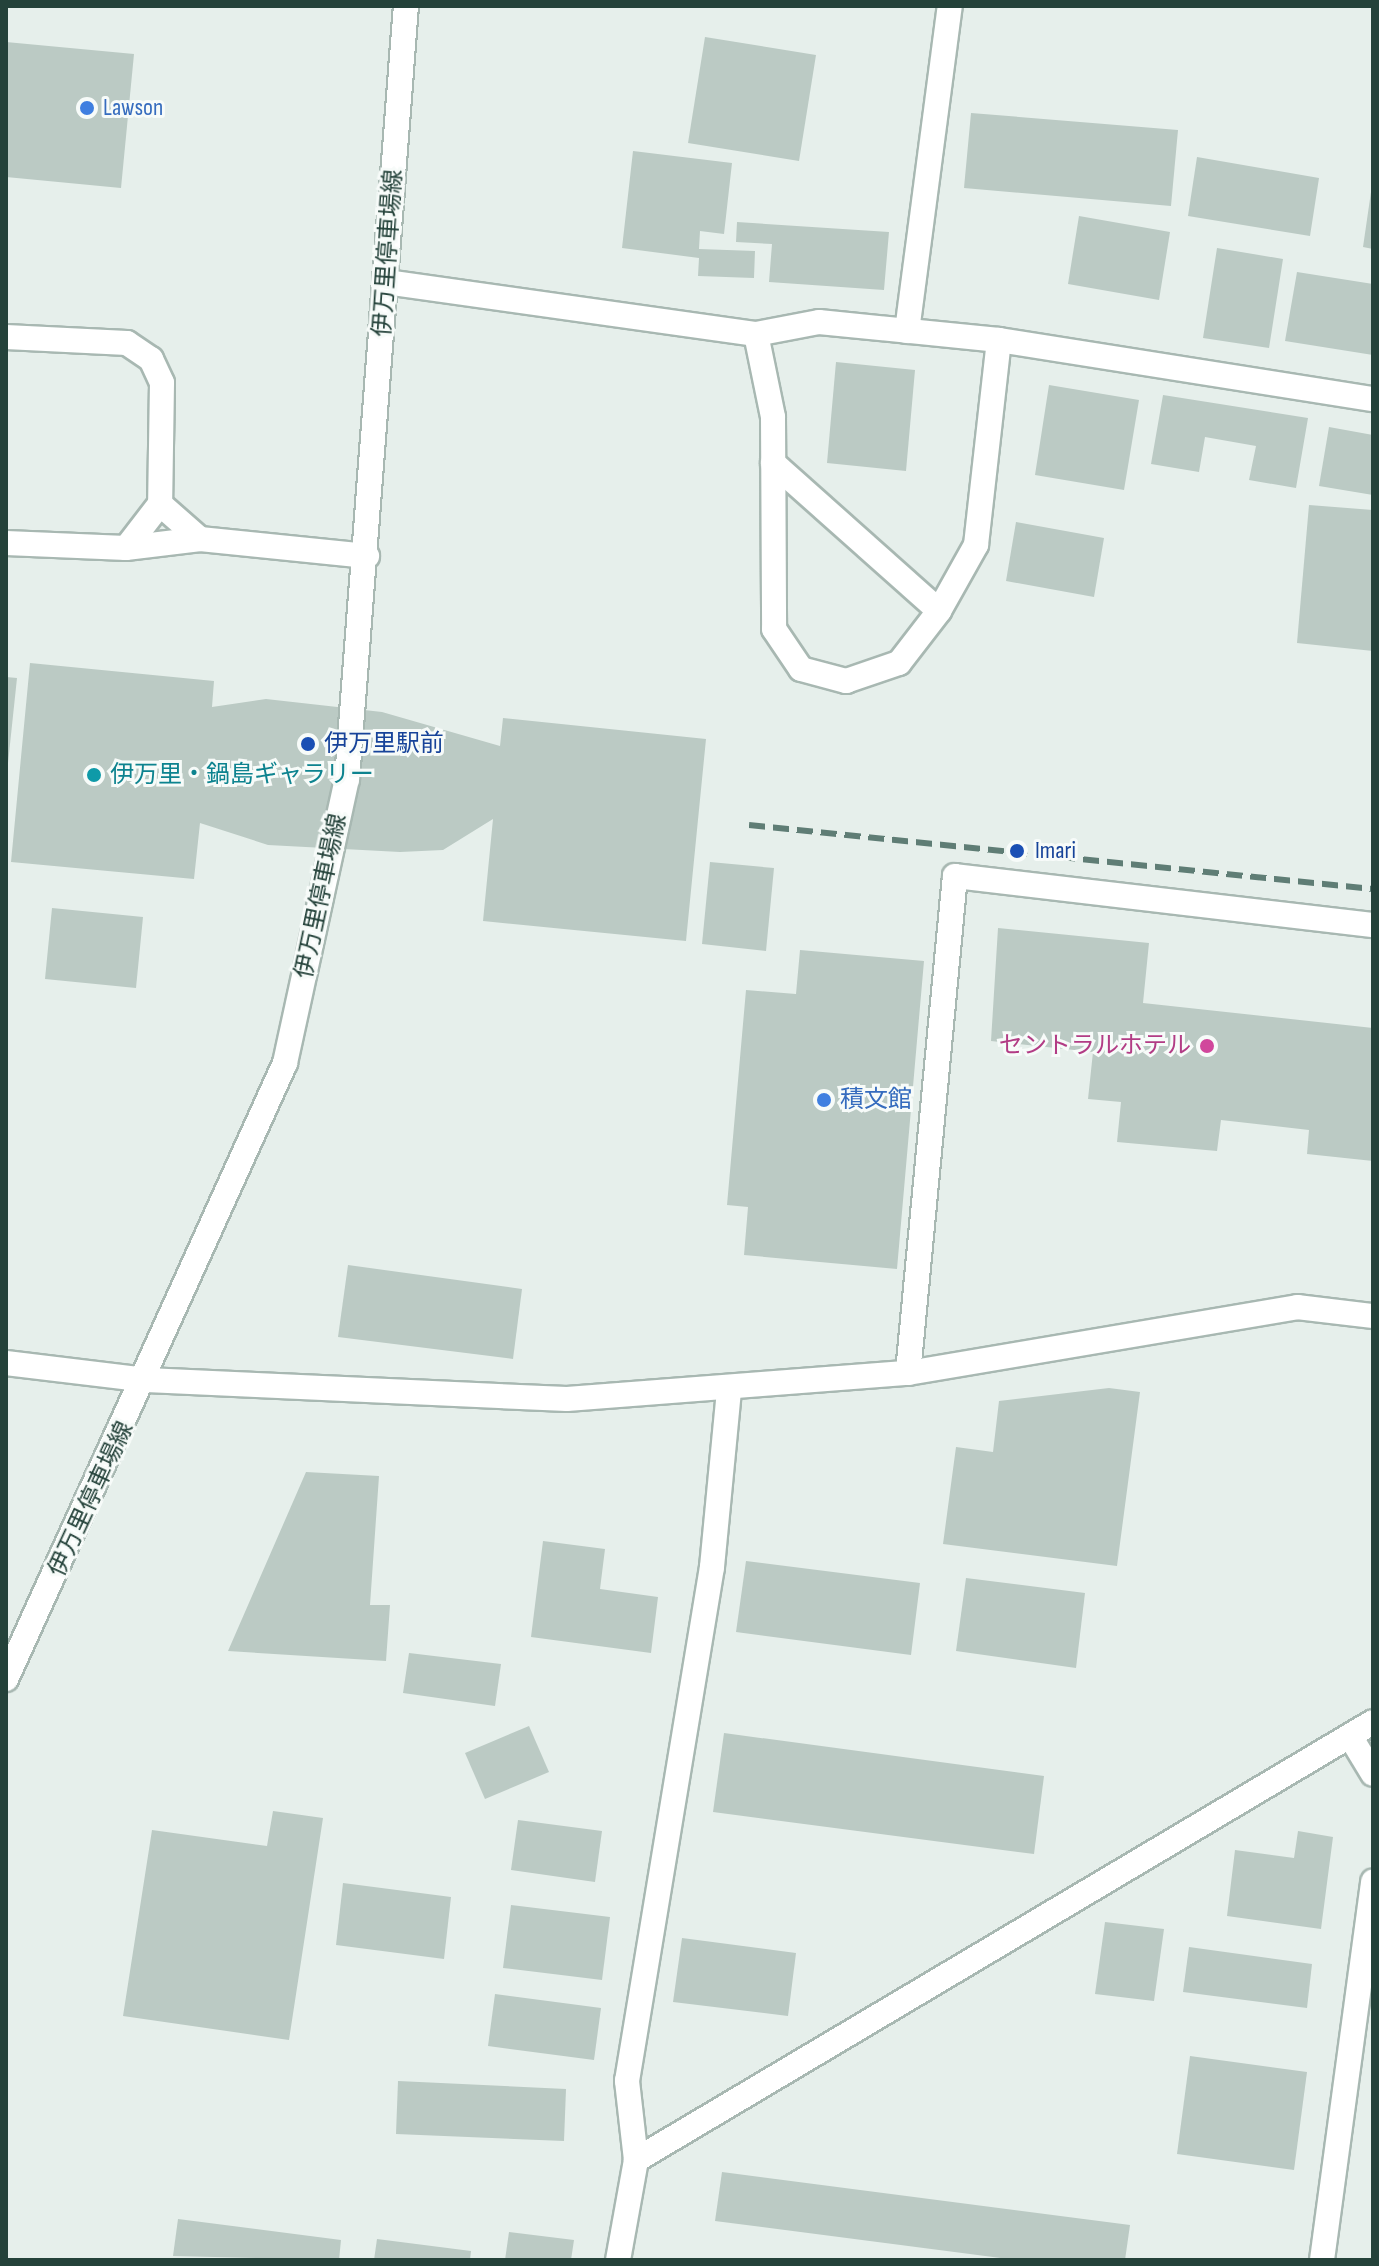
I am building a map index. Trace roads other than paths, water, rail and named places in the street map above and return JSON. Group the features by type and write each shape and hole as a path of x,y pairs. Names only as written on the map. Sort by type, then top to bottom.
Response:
{"street":[{"name":"伊万里停車場線","path":"6,1679 146,1380 285,1063 347,779 367,556 406,6"},
{"path":"907,331 950,6"},
{"path":"386,282 756,334 819,322 999,340 1373,399"},
{"path":"756,334 773,417 774,629 801,669 846,681 899,663 939,611 976,545 999,340"},
{"path":"6,337 127,343 151,359 162,383 160,504 126,548"},
{"path":"773,463 939,611"},
{"path":"160,504 200,539"},
{"path":"6,543 126,548 200,539 367,556"},
{"path":"908,1373 955,876 1373,925"},
{"path":"6,1363 146,1380 567,1399 729,1392 908,1373 1297,1307 1373,1316"},
{"path":"618,2260 636,2160 627,2081 712,1567 729,1392"},
{"path":"636,2160 1373,1722"},
{"path":"1350,1736 1373,1774"},
{"path":"1322,2260 1373,1881"}],"railway":[{"path":"749,825 1373,889"}],"place":[{"name":"Lawson","path":"87,108"},
{"name":"伊万里駅前","path":"308,744"},
{"name":"伊万里・鍋島ギャラリー","path":"94,775"},
{"name":"Imari","path":"1017,851"},
{"name":"セントラルホテル","path":"1207,1046"},
{"name":"積文館","path":"824,1100"}]}
